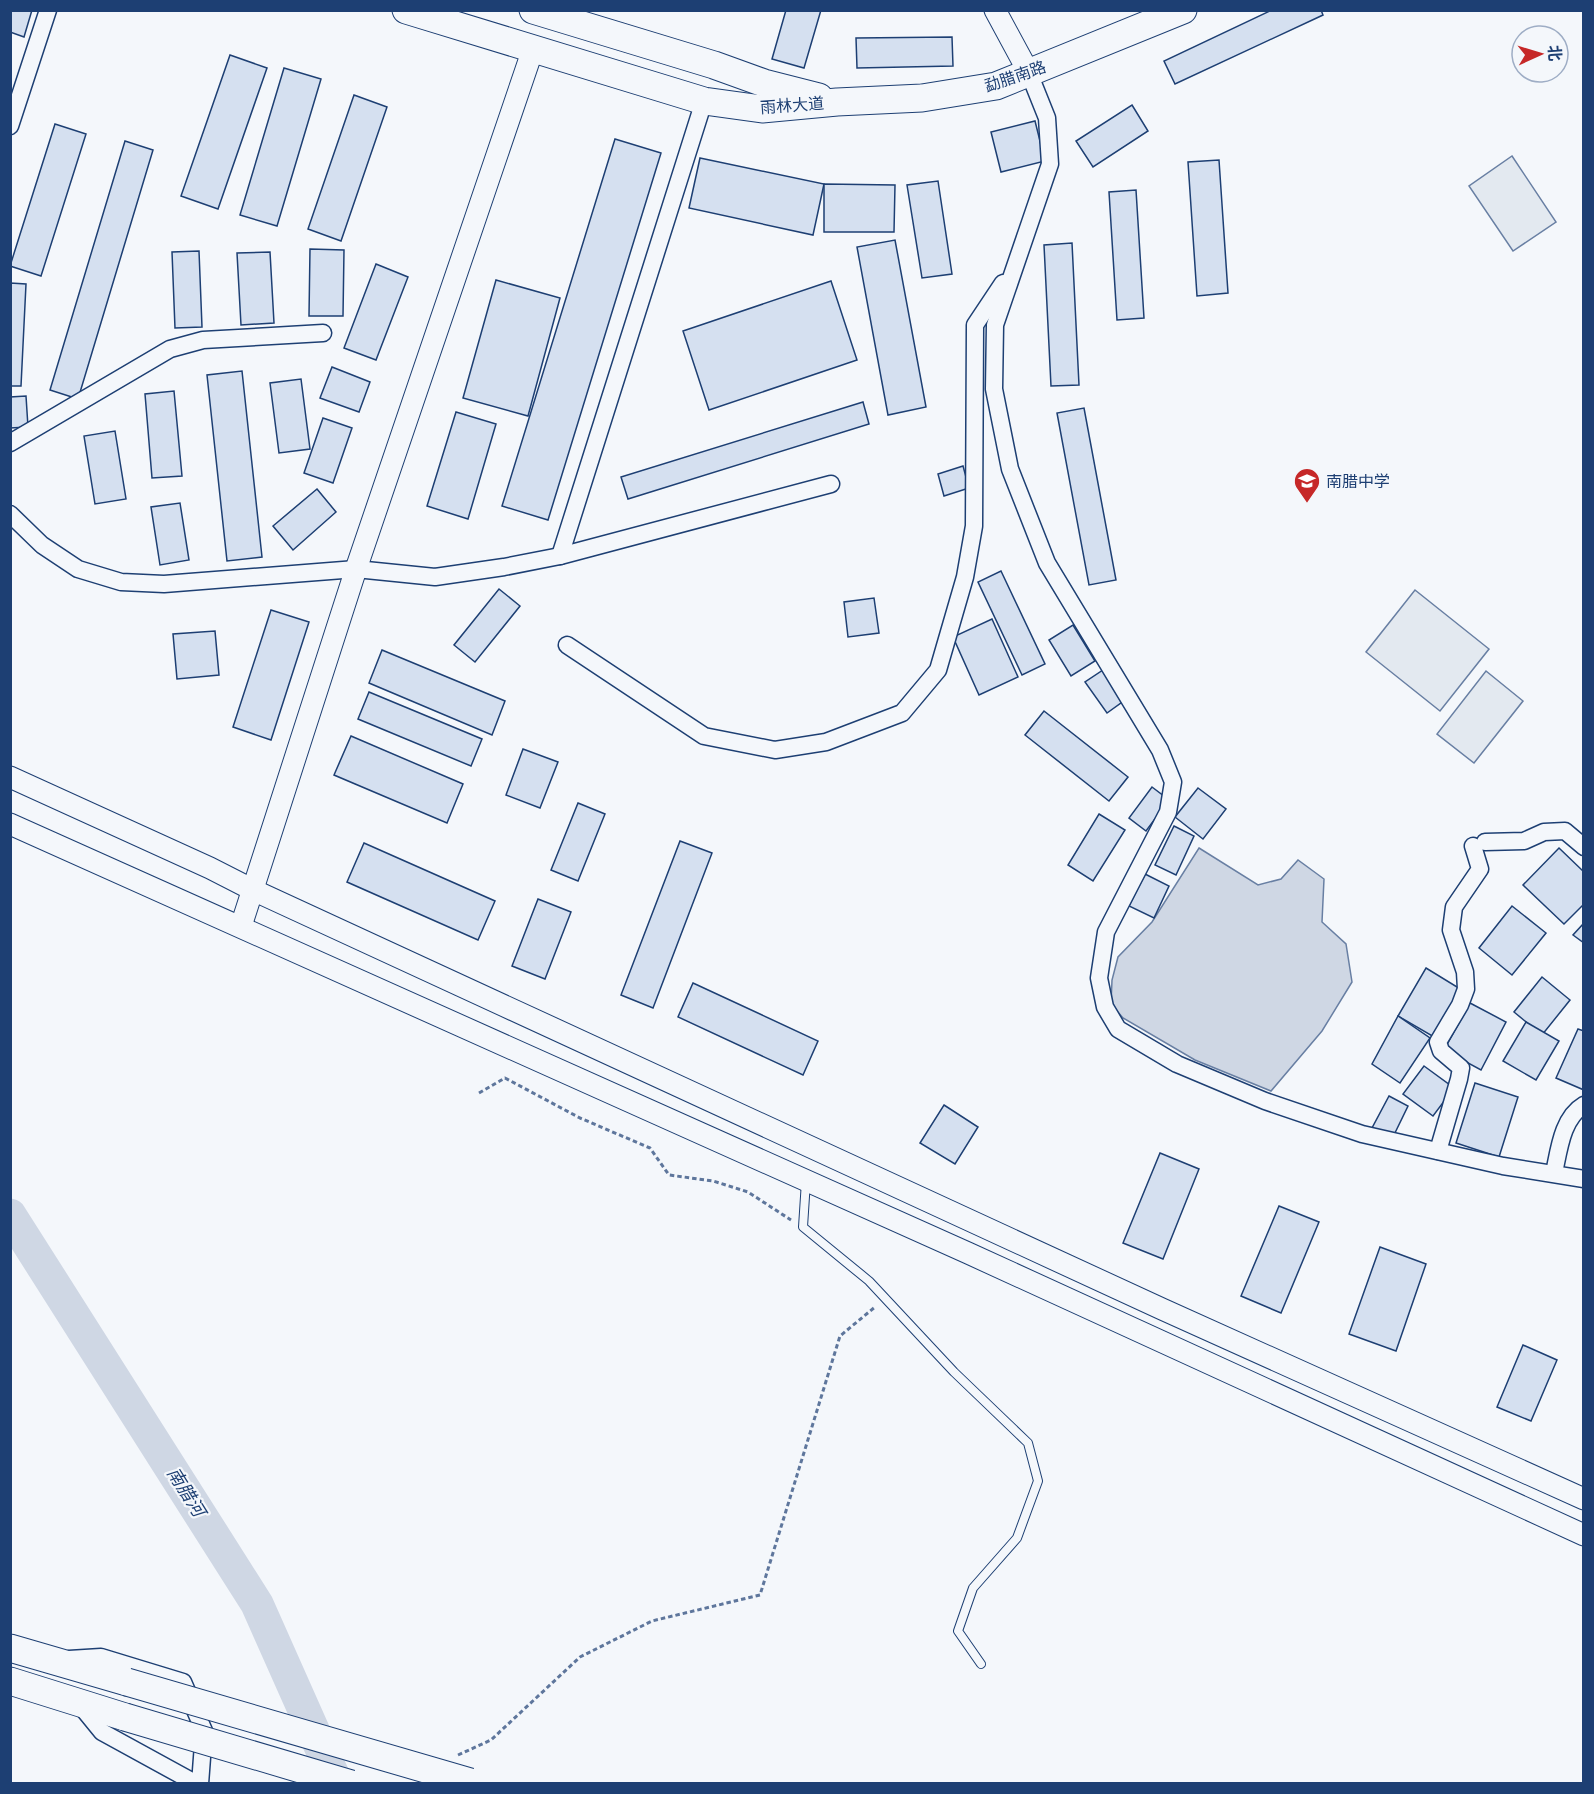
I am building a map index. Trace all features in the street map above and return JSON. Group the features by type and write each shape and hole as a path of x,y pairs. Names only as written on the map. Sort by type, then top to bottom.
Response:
{"highway":[{"name":"雨林大道","path":"406,10 704,100 762,109 837,102"},
{"name":"雨林大道","path":"533,10 714,65 764,83 837,102"},
{"name":"勐腊南路","path":"837,102 922,98 996,86 1183,10"},
{"path":"10,1648 473,1783"},
{"path":"10,1682 351,1784"}],"street":[{"path":"10,126 48,10"},
{"path":"995,10 1029,73 1047,118 1050,164 995,325 994,389 1010,469 1047,563 1160,750 1173,782 1168,812 1106,932 1099,978 1105,1007 1118,1029 1177,1064 1265,1101 1362,1134 1503,1166 1584,1179"},
{"path":"241,926 356,569 533,50"},
{"path":"560,556 704,100"},
{"path":"567,645 704,736 775,750 826,742 902,713 938,670 965,577 974,526 975,325 1017,262"},
{"path":"10,443 170,349 203,340 323,333"},
{"path":"10,514 42,545 78,569 121,582 164,584 356,569 435,577 504,567 621,542 831,484"},
{"path":"10,777 981,1226 1584,1499"},
{"path":"10,824 968,1253 1584,1535"},
{"path":"1438,1151 1461,1068 1441,1052 1438,1042 1460,1005 1466,989 1465,972 1451,930 1454,906 1480,869 1479,844 1524,841 1544,832 1565,831 1584,847"},
{"path":"1554,1173 1561,1138 1574,1111 1584,1105"},
{"path":"968,1253 981,1226"},
{"path":"53,1660 101,1657 183,1682 204,1731 198,1784 102,1732 76,1700"}],"lane":[{"path":"806,1181 803,1227 868,1281 954,1372 1028,1443 1038,1481 1017,1538 973,1588 958,1631 981,1664"}],"path":[{"path":"479,1093 505,1078 580,1118 650,1148 669,1175 714,1181 748,1192 803,1227"},
{"path":"454,1757 491,1740 580,1657 652,1621 760,1595 840,1336 885,1299"}],"shaded area":[{"path":"1512,156 1556,222 1513,251 1469,186"},
{"path":"1415,590 1489,649 1440,711 1366,652"},
{"path":"1486,671 1523,701 1474,763 1437,734"},
{"path":"1199,848 1258,885 1281,879 1298,860 1324,879 1322,922 1346,944 1352,982 1322,1031 1271,1091 1195,1060 1123,1018 1111,1004 1112,980 1118,957 1152,922"}],"building":[{"path":"10,10 32,10 24,37 10,32"},
{"path":"786,10 821,10 804,68 772,59"},
{"path":"1272,10 1321,10 1323,15 1175,84 1164,61"},
{"path":"952,37 953,66 857,68 856,38"},
{"path":"230,55 267,68 218,209 181,196"},
{"path":"284,68 321,79 277,226 240,215"},
{"path":"354,95 387,107 341,241 308,229"},
{"path":"1132,105 1148,131 1093,167 1076,141"},
{"path":"1035,121 1045,161 1001,172 991,132"},
{"path":"55,124 86,134 41,276 10,266"},
{"path":"615,139 661,153 548,520 502,506"},
{"path":"125,141 153,150 78,399 50,390"},
{"path":"700,158 824,184 813,235 689,208"},
{"path":"1219,160 1228,293 1197,296 1188,162"},
{"path":"938,181 952,274 922,278 907,185"},
{"path":"824,184 895,185 894,232 824,232"},
{"path":"1136,190 1144,318 1117,320 1109,192"},
{"path":"895,240 926,407 888,415 857,247"},
{"path":"1072,243 1079,385 1051,386 1044,245"},
{"path":"310,249 344,250 343,316 309,316"},
{"path":"199,251 202,327 175,328 172,252"},
{"path":"270,252 274,323 241,325 237,253"},
{"path":"376,264 408,277 376,360 344,348"},
{"path":"496,280 560,298 528,416 463,398"},
{"path":"831,281 857,360 709,410 683,331"},
{"path":"10,283 26,284 21,386 10,386"},
{"path":"332,367 370,382 359,412 320,398"},
{"path":"242,371 262,557 227,561 207,375"},
{"path":"301,379 310,449 279,453 270,383"},
{"path":"174,391 182,476 152,478 145,394"},
{"path":"26,396 28,427 10,428 10,397"},
{"path":"863,402 869,424 628,499 621,477"},
{"path":"1084,408 1116,580 1089,585 1057,413"},
{"path":"456,412 496,424 468,519 427,506"},
{"path":"323,418 352,428 333,483 304,473"},
{"path":"115,431 126,499 95,504 84,436"},
{"path":"963,466 969,488 944,496 938,474"},
{"path":"317,489 336,512 293,550 273,526"},
{"path":"180,503 189,560 160,565 151,507"},
{"path":"1001,571 1045,664 1022,675 978,582"},
{"path":"499,589 520,606 475,662 454,645"},
{"path":"874,598 879,633 848,637 844,602"},
{"path":"271,610 309,622 271,740 233,727"},
{"path":"992,619 1018,677 979,695 953,637"},
{"path":"1073,625 1095,661 1071,676 1049,640"},
{"path":"215,631 219,675 177,679 173,634"},
{"path":"382,650 505,701 492,735 369,683"},
{"path":"1103,670 1125,700 1107,713 1085,682"},
{"path":"369,692 482,739 471,766 358,719"},
{"path":"1044,711 1128,777 1109,801 1025,735"},
{"path":"351,736 463,784 447,823 334,775"},
{"path":"523,749 558,762 540,808 506,795"},
{"path":"1152,787 1169,800 1146,831 1129,818"},
{"path":"1198,788 1226,809 1203,839 1175,817"},
{"path":"578,803 605,814 578,881 551,870"},
{"path":"1099,814 1125,830 1093,881 1068,865"},
{"path":"1174,826 1194,836 1176,875 1155,865"},
{"path":"680,841 712,853 653,1008 621,995"},
{"path":"364,843 495,901 478,940 347,882"},
{"path":"1559,848 1584,872 1584,904 1564,924 1523,885"},
{"path":"1145,874 1169,886 1154,918 1129,906"},
{"path":"538,899 571,912 545,979 512,966"},
{"path":"1512,906 1546,933 1512,975 1479,948"},
{"path":"1584,923 1584,943 1573,935"},
{"path":"1426,968 1462,990 1434,1037 1398,1016"},
{"path":"1542,977 1570,1000 1542,1035 1514,1012"},
{"path":"693,983 818,1041 803,1075 678,1017"},
{"path":"1470,1003 1506,1022 1481,1070 1444,1050"},
{"path":"1398,1016 1430,1038 1400,1083 1372,1064"},
{"path":"1526,1022 1559,1041 1536,1080 1503,1061"},
{"path":"1578,1029 1584,1031 1584,1090 1556,1078"},
{"path":"1424,1066 1454,1088 1433,1116 1403,1094"},
{"path":"1475,1083 1518,1097 1499,1157 1456,1143"},
{"path":"1389,1096 1408,1106 1392,1139 1372,1128"},
{"path":"944,1105 978,1127 955,1164 920,1143"},
{"path":"1160,1153 1199,1169 1163,1259 1123,1243"},
{"path":"1279,1206 1319,1222 1281,1313 1241,1296"},
{"path":"1380,1247 1426,1264 1396,1351 1349,1334"},
{"path":"1523,1345 1557,1360 1531,1421 1497,1407"}],"waterway":[{"name":"南腊河","path":"10,1215 257,1604 337,1784"}],"place":[{"name":"南腊中学","path":"1307,504"}]}
